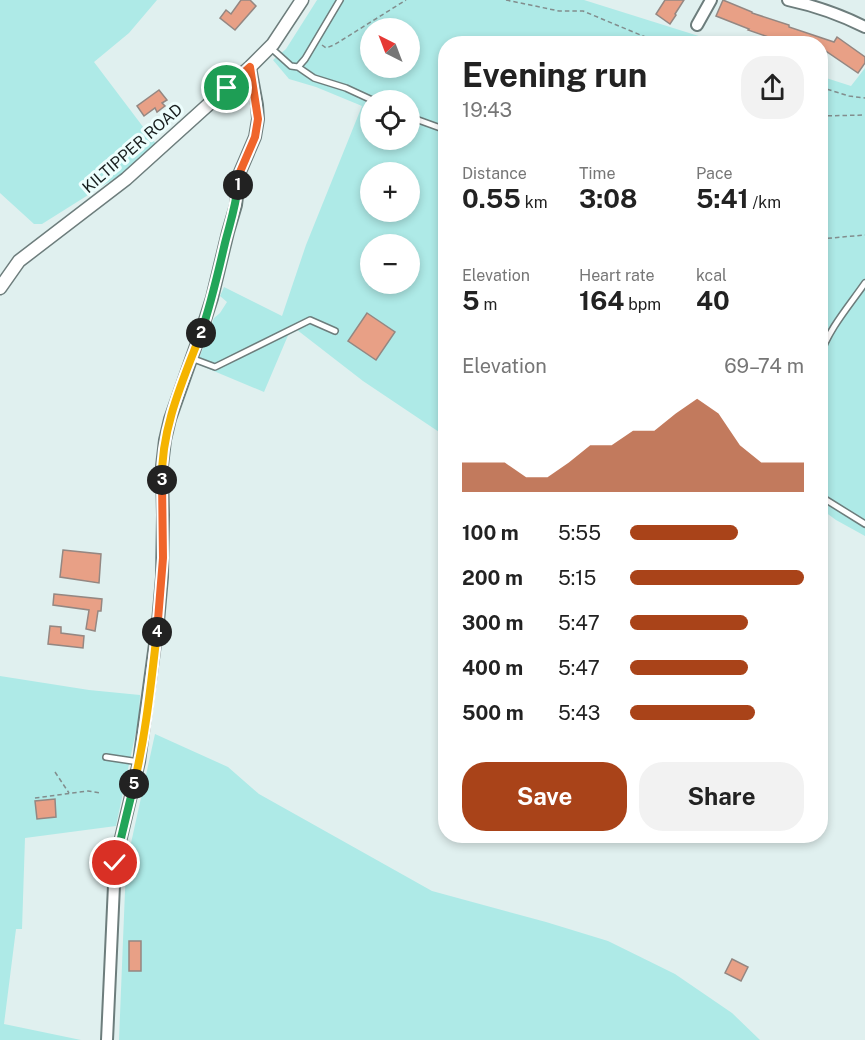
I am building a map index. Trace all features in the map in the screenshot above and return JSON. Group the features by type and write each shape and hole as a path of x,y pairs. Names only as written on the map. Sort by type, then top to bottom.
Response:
{"street":[{"name":"KILTIPPER ROAD","path":"0,288 19,261 126,178 250,67 288,24 302,0"},
{"path":"697,26 711,0"},
{"path":"789,0 816,6 865,27"},
{"path":"107,1040 115,863 139,762 157,633 162,577 162,466 165,440 170,419 212,298 236,205 240,172 255,137 258,119 250,67"}],"lane":[{"path":"298,67 316,42 340,0"},
{"path":"270,47 291,66 298,67 314,78 360,94"},
{"path":"420,121 438,127"},
{"path":"828,340 865,284"},
{"path":"191,358 215,367 310,320 335,331"},
{"path":"828,501 865,524"},
{"path":"106,758 139,762"}],"path":[{"path":"316,42 326,48 334,45 406,0"},
{"path":"506,0 559,11 583,11 643,36"},
{"path":"828,89 865,98"},
{"path":"828,116 865,115"},
{"path":"828,238 865,235"},
{"path":"55,772 69,793"},
{"path":"35,798 88,791 101,793"}],"shaded area":[{"path":"0,0 157,0 129,33 94,62 156,144 120,175 42,224 34,224 0,193"},
{"path":"317,0 584,0 699,36 438,36 438,431 363,381 292,326 264,392 197,364 214,318 227,302 220,296 224,287 282,316 306,245 360,111 360,150 420,150 420,90 360,90 360,105 316,87 289,79 273,60 286,49"},
{"path":"865,68 865,536 828,514 828,79 851,86"},
{"path":"0,676 89,690 140,695 139,717 116,826 25,838 22,929 16,929 4,1024 81,1040 0,1040"},
{"path":"155,734 228,767 259,794 432,891 608,941 675,974 732,1013 760,1040 119,1040 126,866"}],"building":[{"path":"241,0 250,0 256,6 235,30 220,18 226,10 231,14"},
{"path":"665,0 684,0 670,24 656,14"},
{"path":"723,0 816,36 766,36 716,16"},
{"path":"837,37 865,57 865,63 858,73 828,52 828,40 834,42"},
{"path":"159,90 167,100 162,103 165,106 157,112 155,108 144,116 137,106"},
{"path":"367,313 395,332 376,360 348,341"},
{"path":"63,550 101,554 99,583 60,577"},
{"path":"54,594 102,599 95,631 86,629 89,610 53,605"},
{"path":"50,626 61,627 61,633 84,636 83,648 48,644"},
{"path":"55,799 56,817 37,819 35,801"},
{"path":"129,941 141,941 141,971 129,971"},
{"path":"732,959 748,967 741,981 725,973"}],"route":[{"path":"115,863 139,762 158,622 163,558 162,466 165,440 170,419 212,298 236,205 240,172 255,137 258,119 250,67 227,88"}]}
